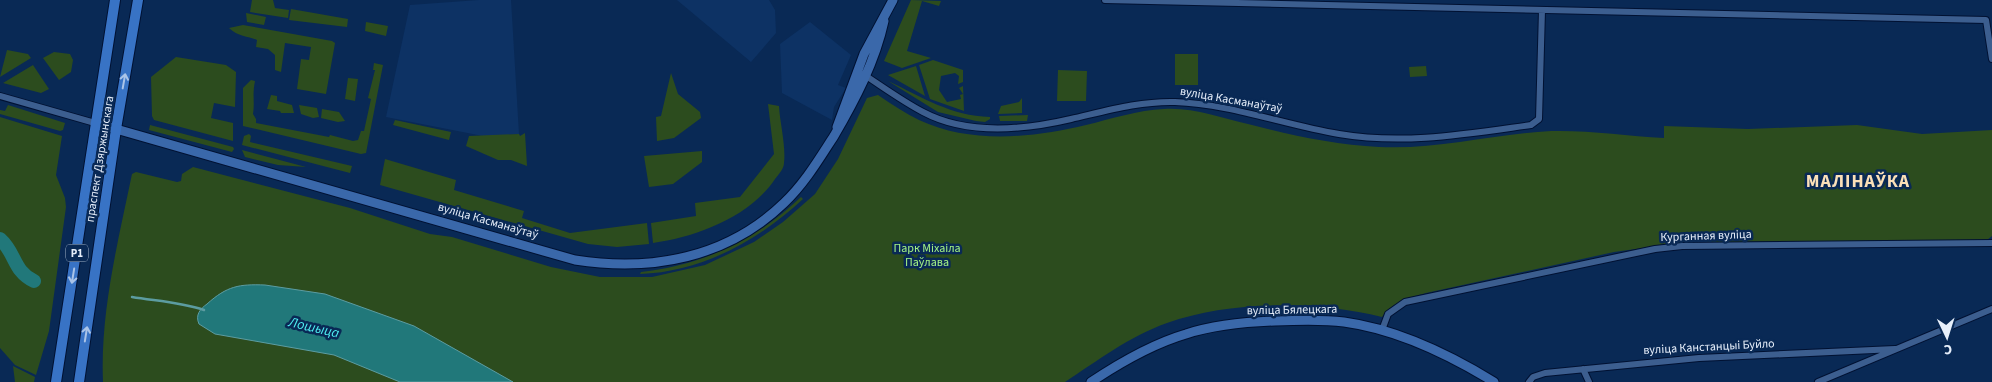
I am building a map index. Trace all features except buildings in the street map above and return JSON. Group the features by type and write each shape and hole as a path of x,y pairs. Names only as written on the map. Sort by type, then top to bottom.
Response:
{"main road":[{"name":"праспект Дзяржынскага","path":"56,382 115,0"},
{"name":"праспект Дзяржынскага","path":"79,382 116,129 138,0"}],"street":[{"name":"вуліца Касманаўтаў","path":"95,124 576,260 617,265 653,264 676,260 706,251 742,233 785,202 813,170 834,134 847,117 861,73 880,40 884,21 894,0"},
{"path":"1105,0 1986,20 1992,59"},
{"name":"вуліца Касманаўтаў","path":"861,73 932,116 962,125 986,128 1041,126 1132,104 1178,102 1251,114 1339,134 1374,138 1418,139 1530,125 1539,119 1542,10"},
{"path":"0,96 95,124"},
{"name":"Курганная вуліца","path":"1382,330 1388,314 1405,302 1655,249 1682,246 1992,244"},
{"path":"1818,382 1992,309"},
{"name":"вуліца Бялецкага","path":"1092,382 1127,359 1163,342 1210,328 1265,321 1306,320 1343,322 1382,330 1448,358 1494,382"},
{"name":"вуліца Канстанцыі Буйло","path":"1529,382 1533,377 1545,373 1632,363 1895,349"},
{"path":"1583,370 1589,382"}],"shaded area":[{"path":"479,0 511,0 519,134 488,137 386,117 410,5"},
{"path":"677,0 769,0 775,10 776,33 751,62"},
{"path":"810,22 851,55 838,85 846,88 834,107 832,120 782,93 780,44"}],"green space":[{"path":"252,0 273,0 275,8 289,10 288,18 250,12"},
{"path":"911,0 941,1 939,6 922,1 907,51 931,58 902,68 884,61"},
{"path":"291,9 348,19 347,27 289,20"},
{"path":"246,13 266,17 264,25 247,22"},
{"path":"366,22 388,26 386,36 365,31"},
{"path":"243,25 335,43 326,94 297,89 301,59 309,60 311,47 285,43 281,72 275,70 275,55 268,49 256,47 257,40 240,35 229,28"},
{"path":"7,50 28,54 31,58 0,77"},
{"path":"54,52 70,54 73,60 71,72 59,80 43,58"},
{"path":"1175,54 1198,54 1198,85 1175,85"},
{"path":"176,57 226,65 236,72 235,107 214,103 211,118 233,123 233,141 154,120 152,116 151,77"},
{"path":"933,60 963,70 963,82 958,84 959,76 955,73 941,76 939,90 947,102 961,99 960,95 963,94 959,88 963,86 964,111 930,99 919,65"},
{"path":"374,63 383,65 366,153 361,154 243,126 243,88 251,80 255,81 253,114 256,123 329,137 330,135 353,141 358,140 361,131 364,131 371,99 368,98 375,70 373,70"},
{"path":"33,65 49,89 41,93 3,83"},
{"path":"916,66 925,96 888,75"},
{"path":"1426,66 1427,76 1410,77 1409,67"},
{"path":"1058,70 1087,71 1086,101 1057,101"},
{"path":"671,73 678,94 700,112 701,118 674,138 657,141 656,117 661,116"},
{"path":"348,78 358,79 355,101 345,99"},
{"path":"888,81 950,109 976,116 990,117 990,119 985,122 976,121 938,112"},
{"path":"271,95 277,96 277,101 292,105 294,113 281,113 280,111 267,109"},
{"name":"Парк Міхаіла Паўлава","path":"878,95 919,120 939,128 980,136 1044,133 1065,130 1144,111 1175,109 1206,114 1313,139 1379,147 1444,144 1551,131 1593,132 1664,138 1664,126 1748,129 1857,125 1922,134 1992,130 1992,236 1987,240 1686,242 1614,252 1426,293 1396,304 1382,317 1330,308 1302,306 1274,305 1218,310 1192,315 1153,328 1114,350 1065,382 103,382 104,330 111,277 132,174 136,172 177,182 181,181 182,174 193,167 350,208 430,234 452,237 551,267 600,277 652,277 705,265 754,242 783,222 815,194 838,159 867,98"},
{"path":"1022,98 1022,113 998,114 1001,106 1019,102"},
{"path":"768,104 779,106 784,142 784,165 764,192 751,204 721,223 687,236 653,243 651,223 696,216 695,203 740,197 774,154"},
{"path":"8,105 65,123 63,130 60,131 0,114 0,110 5,111"},
{"path":"299,105 317,108 319,117 313,118 301,114"},
{"path":"322,109 339,112 345,121 338,122 321,118"},
{"path":"1028,115 1027,121 1000,121 999,116"},
{"path":"0,117 62,136 56,175 65,198 66,207 49,331 36,375 15,365 0,348"},
{"path":"395,120 451,132 449,140 393,125"},
{"path":"150,125 233,147 234,149 232,152 149,130"},
{"path":"525,133 527,166 511,160 498,160 466,146 469,136 519,134 520,136"},
{"path":"249,134 251,136 250,142 352,166 350,173 242,145 244,136"},
{"path":"242,150 306,167 278,165 245,157"},
{"path":"702,151 702,162 673,184 649,187 644,156"},
{"path":"385,159 456,180 454,190 524,211 522,218 570,233 647,223 649,244 617,247 588,244 380,185"},
{"path":"801,197 803,199 768,228 728,251 685,267 663,272 640,274 641,272 664,269 707,257 727,248 766,226"},
{"path":"13,366 35,377 34,382 15,382"}],"water":[{"path":"265,285 325,294 414,326 513,382 400,382 334,355 215,334 199,324 198,315 200,310 221,293 234,287"}],"waterway":[{"name":"Лошыца","path":"0,239 22,272 34,281"},
{"name":"Лошыца","path":"132,297 177,303 204,310"}],"district":[{"name":"МАЛІНАЎКА","path":"1858,181"}]}
